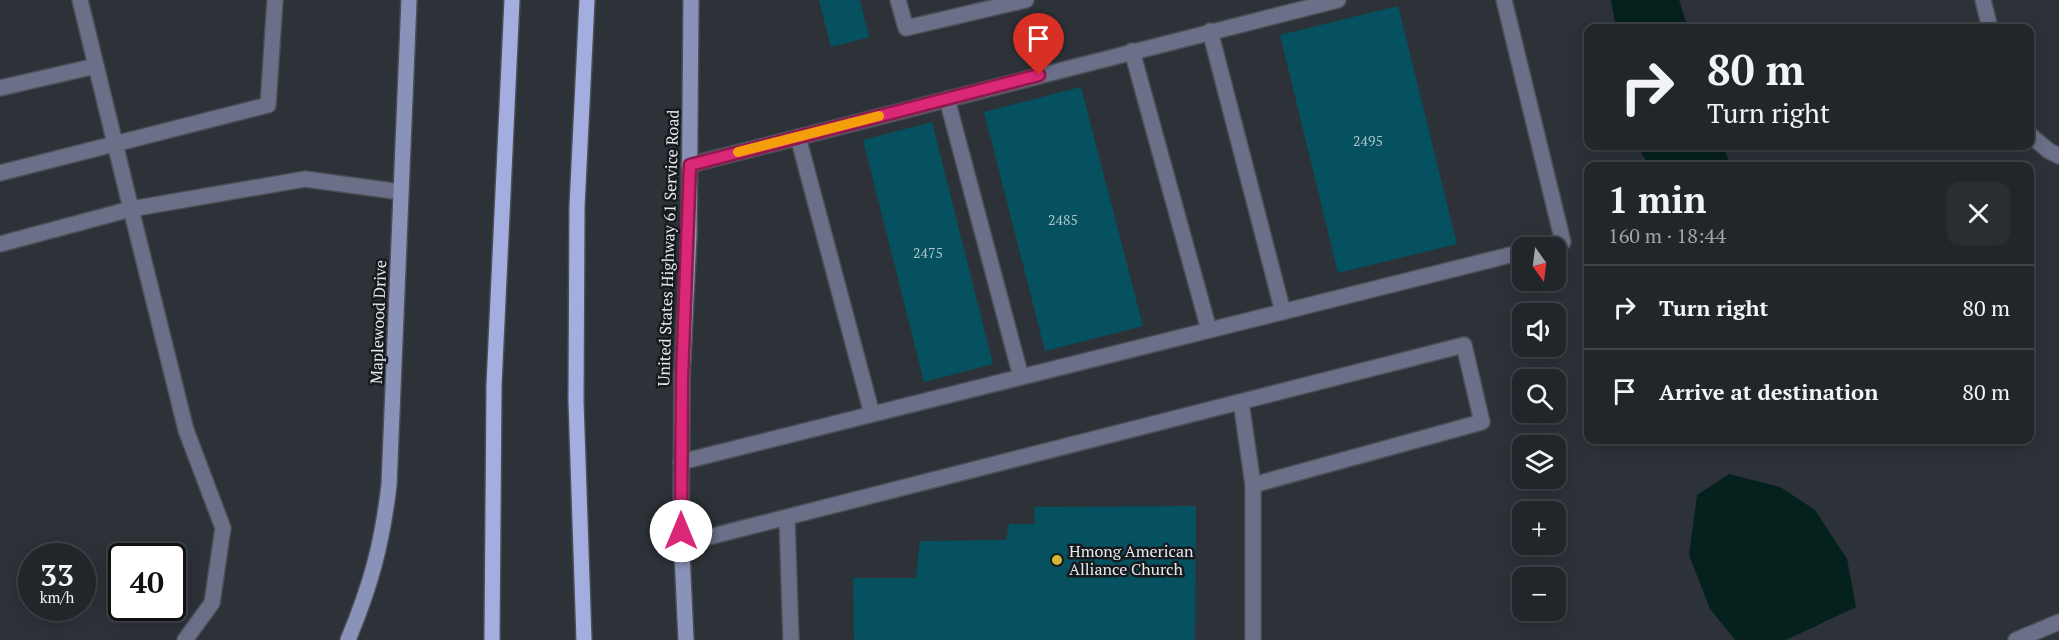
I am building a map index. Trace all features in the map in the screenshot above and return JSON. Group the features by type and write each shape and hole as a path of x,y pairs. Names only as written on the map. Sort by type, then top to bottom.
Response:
{"main road":[{"path":"492,640 494,385 512,0"},
{"path":"584,640 576,390 577,207 586,0"}],"street":[{"path":"80,0 186,430 223,528 212,603 185,640"},
{"path":"0,173 268,105 275,0"},
{"name":"Maplewood Drive","path":"348,640 368,593 382,540 389,485 409,0"},
{"name":"United States Highway 61 Service Road","path":"686,640 681,544 681,462 690,165 691,0"},
{"path":"898,0 906,28 1026,0"},
{"path":"690,165 1338,0"},
{"path":"1504,0 1562,237"},
{"path":"1983,0 1989,24"},
{"path":"1210,31 1283,312"},
{"path":"1132,51 1209,330"},
{"path":"0,88 96,66"},
{"path":"947,99 1021,377"},
{"path":"798,137 872,414"},
{"path":"2034,138 2059,156"},
{"path":"0,244 131,209 305,179 401,192"},
{"path":"681,462 1512,255"},
{"path":"681,544 1464,345 1482,422 1253,485"},
{"path":"1241,402 1253,485 1253,640"},
{"path":"787,518 791,640"},
{"path":"2016,640 2059,622"}],"shaded area":[{"path":"1611,0 1679,0 1687,24 1615,24"},
{"path":"1641,150 1725,150 1729,162 1648,162"},
{"path":"1729,474 1780,487 1815,510 1847,559 1856,607 1786,640 1735,640 1710,609 1689,555 1697,495"}],"building":[{"path":"819,0 860,0 869,37 831,47"},
{"path":"1398,6 1457,244 1338,273 1280,35"},
{"path":"1081,87 1143,326 1045,351 984,112"},
{"path":"932,122 993,364 924,382 863,140"},
{"name":"Hmong American Alliance Church","path":"1196,506 1195,640 854,640 853,578 916,578 920,541 1006,540 1009,524 1035,524 1034,507"}],"slow traffic":[{"path":"738,152 879,116"}],"place":[{"name":"Hmong American Alliance Church","path":"1057,560"}],"route":[{"path":"681,531 682,378 690,165 1039,75"}]}
